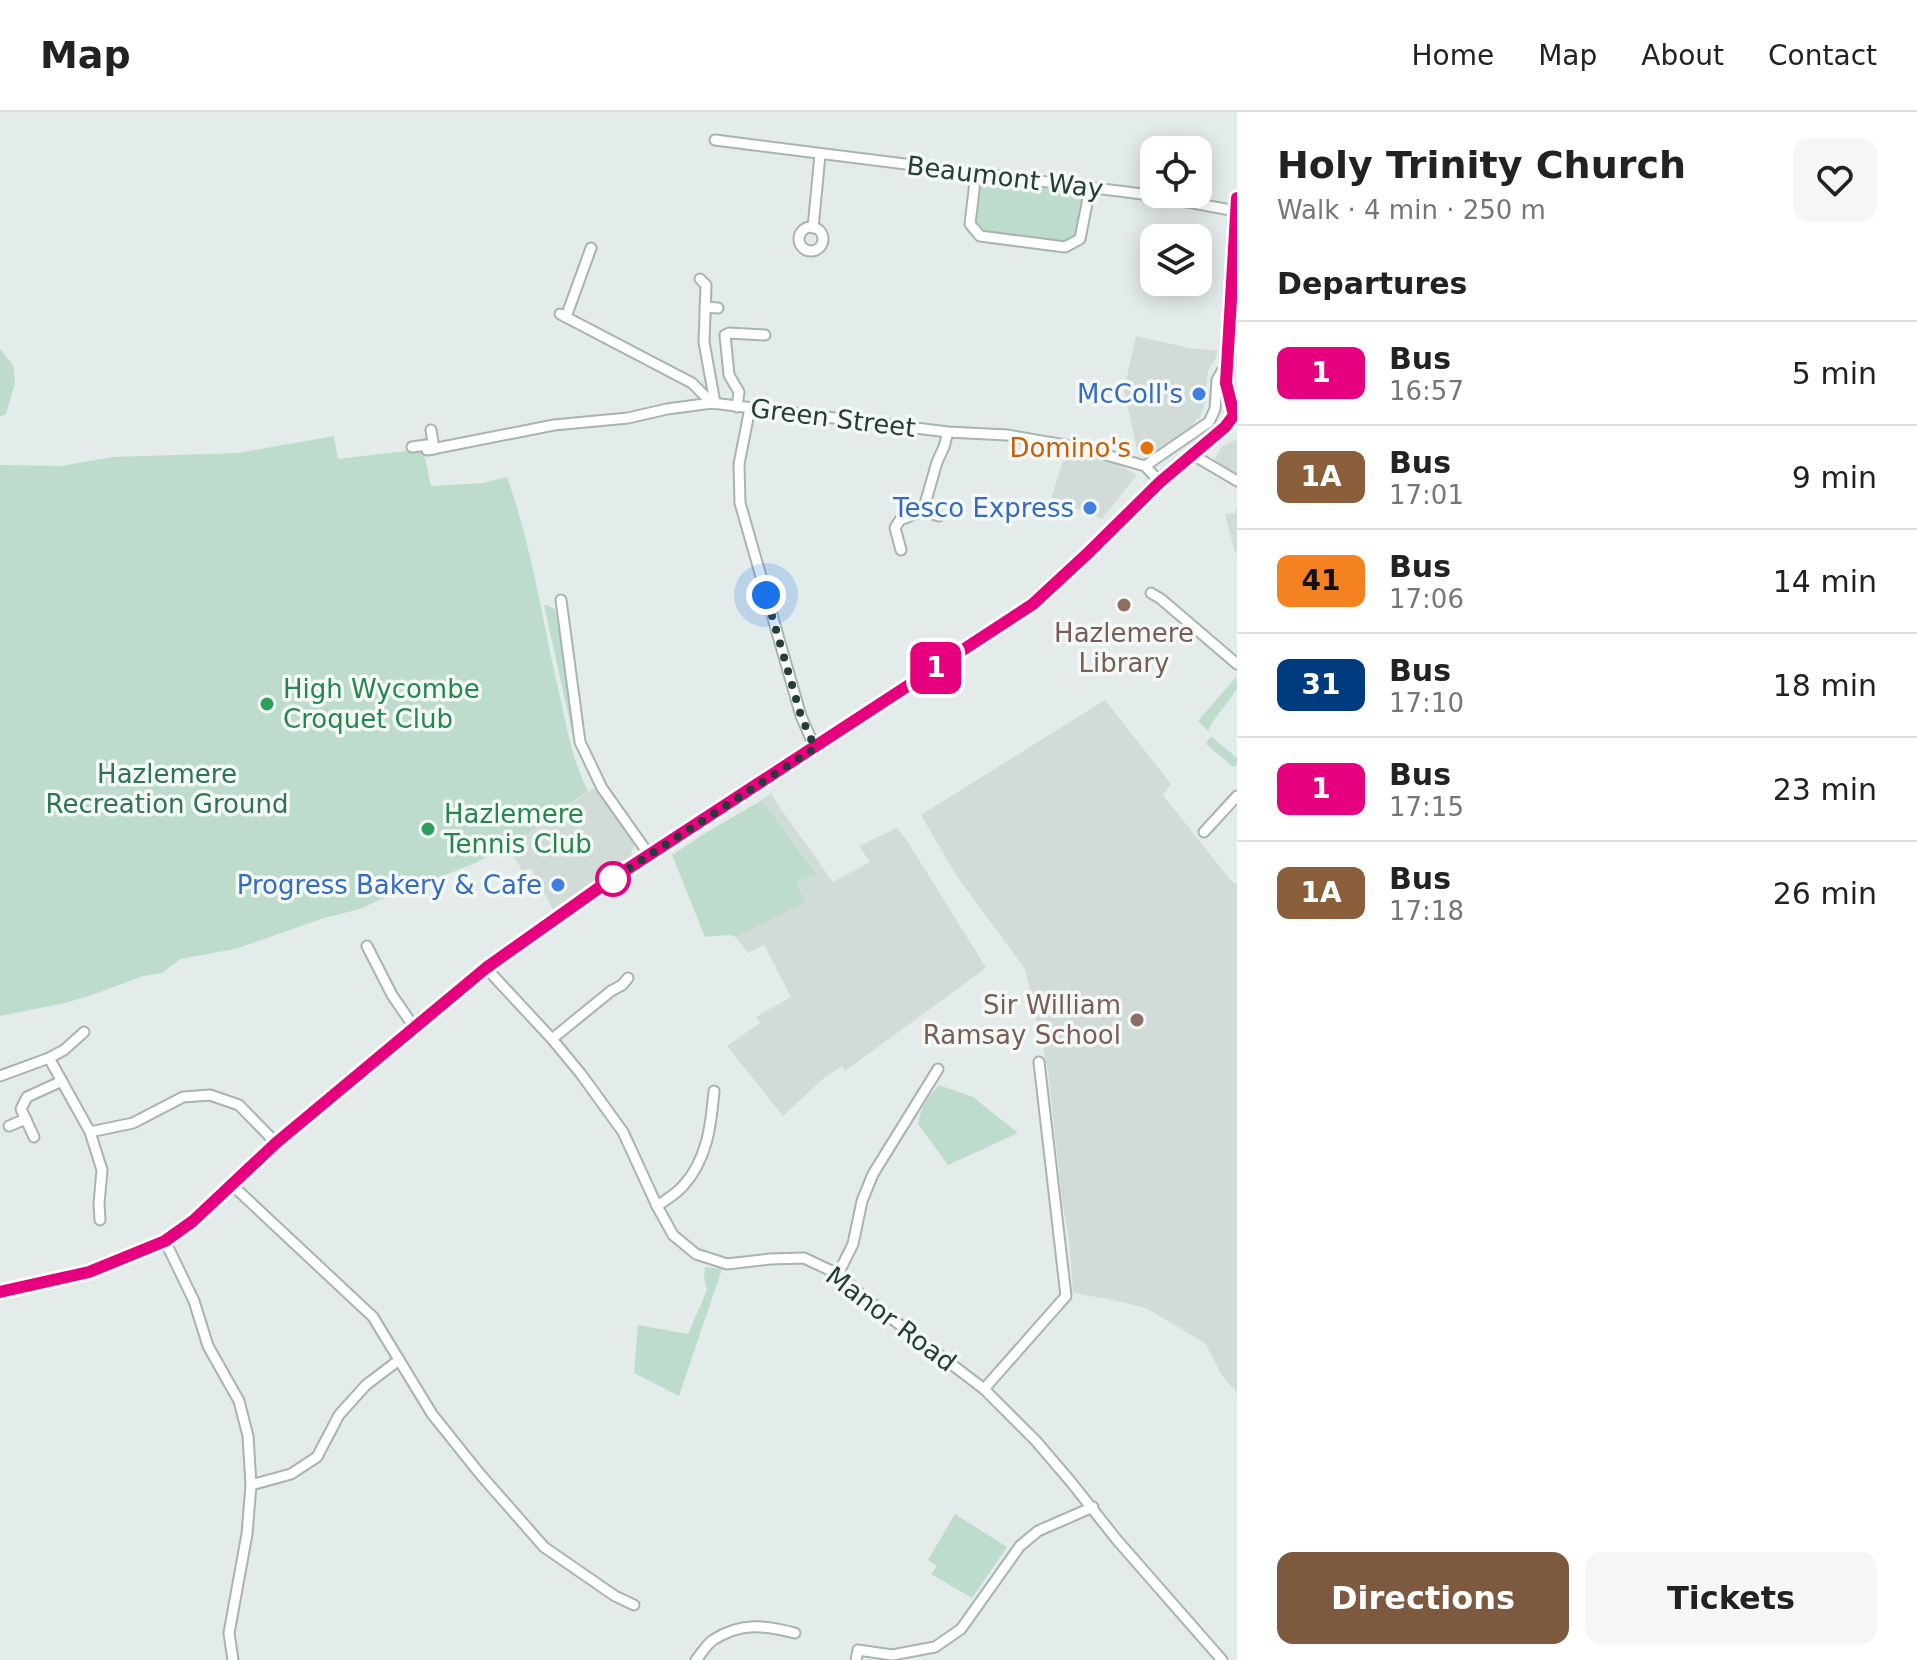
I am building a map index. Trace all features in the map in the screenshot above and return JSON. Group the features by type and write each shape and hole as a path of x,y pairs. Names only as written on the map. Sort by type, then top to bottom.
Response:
{"main road":[{"path":"0,1292 89,1272 165,1241 193,1221 276,1143 486,968 603,885 1033,604 1160,482 1236,415"}],"street":[{"name":"Beaumont Way","path":"715,140 1150,195 1236,211"},
{"path":"813,228 820,155"},
{"path":"976,173 970,224 980,236 1065,247 1080,239 1090,188"},
{"path":"1236,415 1226,383 1226,368 1237,199"},
{"path":"591,248 563,316 692,383 714,403"},
{"path":"700,279 706,285 704,342 714,403"},
{"path":"705,307 718,308"},
{"path":"737,407 739,392 729,375 725,335 765,335"},
{"path":"1160,482 1145,466 1209,422 1215,409 1217,380 1226,368"},
{"name":"Green Street","path":"412,447 426,445 427,450 434,449 554,425 614,420 714,403 948,432 1007,435 1067,445 1145,466"},
{"path":"750,408 739,464 740,503 801,716 815,748"},
{"path":"431,430 434,449"},
{"path":"923,511 948,432"},
{"path":"1193,455 1237,481"},
{"path":"901,550 895,528 900,520 923,511 939,516"},
{"path":"1151,593 1237,664"},
{"path":"561,600 580,742 602,788 650,856"},
{"path":"1204,832 1237,796"},
{"path":"367,946 385,983 414,1027"},
{"name":"Manor Road","path":"486,968 552,1039 623,1132 673,1235 696,1254 727,1264 804,1258 838,1274 984,1389 1036,1441 1222,1660"},
{"path":"552,1039 628,978"},
{"path":"0,1076 49,1058 64,1050 84,1032"},
{"path":"49,1058 90,1132 102,1170 100,1220"},
{"path":"984,1389 1066,1296 1039,1062"},
{"path":"838,1274 853,1244 862,1201 873,1174 938,1069"},
{"path":"34,1137 21,1109 27,1097 62,1081"},
{"path":"657,1206 682,1187 701,1161 710,1130 714,1091"},
{"path":"90,1132 133,1123 183,1097 210,1095 239,1105 276,1143"},
{"path":"9,1126 26,1119"},
{"path":"231,1184 373,1317 432,1414 544,1547 615,1596 634,1605"},
{"path":"165,1241 194,1301 208,1346 239,1401 248,1436 251,1485 247,1534 229,1633 233,1660"},
{"path":"251,1485 291,1474 317,1457 339,1415 366,1385 399,1360"},
{"path":"856,1660 858,1650 892,1655 935,1647 961,1629 1020,1546 1038,1531 1093,1507"},
{"path":"696,1660 711,1641 743,1627 768,1626 795,1633"}],"shaded area":[{"path":"1136,336 1217,351 1208,371 1204,408 1199,419 1191,428 1146,457 1138,454 1124,390"},
{"path":"1237,439 1237,476 1214,461 1221,447"},
{"path":"1067,449 1109,460 1137,475 1102,519 1078,509 1072,512 1049,505"},
{"path":"1237,507 1237,553 1225,514 1235,513"},
{"name":"Sir William Ramsay School","path":"1105,700 1171,784 1163,795 1232,882 1237,884 1237,1393 1221,1374 1205,1343 1146,1308 1073,1293 1048,1071 1025,969 956,875 921,815"},
{"path":"594,788 635,841 629,862 553,910 531,868 523,871 506,846"},
{"path":"771,793 833,882 870,862 859,846 897,828 986,968 845,1071 842,1066 824,1078 783,1116 727,1046 760,1023 756,1017 791,997 764,945 748,953 736,937 806,902 796,882 817,873 762,800"}],"green space":[{"path":"988,180 1073,188 1082,199 1075,234 1063,241 979,230 973,220 978,186"},
{"path":"0,349 13,365 15,383 6,414 0,417"},
{"name":"Hazlemere Recreation Ground","path":"334,436 338,459 423,449 431,486 483,483 507,477 530,558 571,745 588,791 532,830 476,863 360,909 324,918 235,949 180,959 162,973 143,976 92,995 0,1016 0,465 61,466 113,457 238,453"},
{"path":"544,605 555,609 578,743 575,745"},
{"path":"1236,677 1237,689 1208,731 1198,721"},
{"path":"1212,737 1237,758 1237,765 1233,767 1206,744"},
{"path":"762,800 817,874 796,882 806,902 736,937 705,937 672,855"},
{"path":"939,1085 973,1097 1018,1133 948,1165 918,1124 925,1103"},
{"path":"705,1267 722,1269 679,1396 634,1373 638,1325 688,1334 707,1290"},
{"path":"955,1514 1007,1547 972,1598 931,1574 937,1566 928,1560"}],"bus line":[{"name":"1","path":"0,1292 89,1272 165,1241 193,1221 276,1143 486,968 603,885 1033,604 1160,482 1225,427 1234,415 1226,383 1237,198"}],"place":[{"name":"McColl's","path":"1199,394"},
{"name":"Domino's","path":"1147,448"},
{"name":"Tesco Express","path":"1090,508"},
{"name":"Hazlemere Library","path":"1124,605"},
{"name":"High Wycombe Croquet Club","path":"267,704"},
{"name":"Hazlemere Tennis Club","path":"428,829"},
{"name":"Progress Bakery & Cafe","path":"558,885"},
{"name":"Sir William Ramsay School","path":"1137,1020"}],"route":[{"path":"613,879 603,885 815,748 801,716 766,595"}]}
